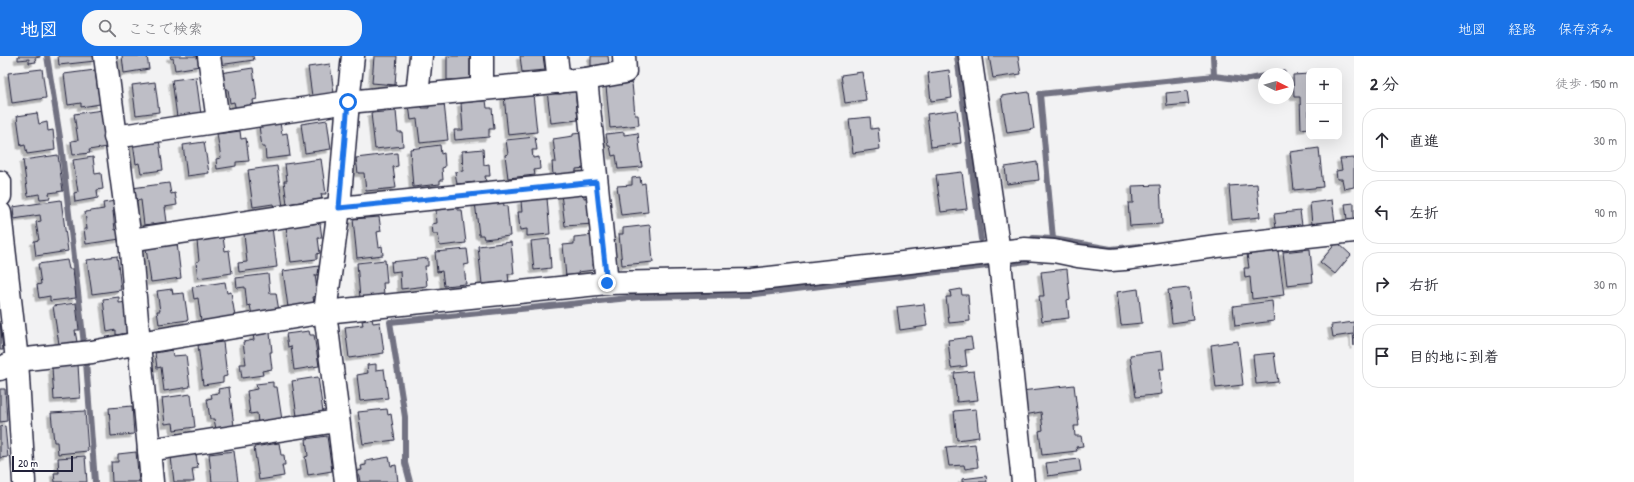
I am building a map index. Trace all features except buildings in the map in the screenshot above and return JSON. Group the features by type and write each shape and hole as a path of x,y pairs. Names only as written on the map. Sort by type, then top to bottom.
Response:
{"street":[{"path":"105,56 130,240 138,343 152,482"},
{"path":"208,56 218,121"},
{"path":"346,482 337,421 325,312 339,208 353,56"},
{"path":"417,95 421,56"},
{"path":"482,56 482,89"},
{"path":"556,56 559,82"},
{"path":"115,137 348,102 586,79 625,72 624,56"},
{"path":"970,56 999,261 1023,482"},
{"path":"586,79 607,283"},
{"path":"0,182 0,196"},
{"path":"130,240 339,208 596,182"},
{"path":"0,213 8,365 24,482"},
{"path":"8,365 325,312 607,283 752,280 999,261 1031,249 1111,260 1124,260 1217,246 1354,230"},
{"path":"149,450 337,421"}],"waterway":[{"path":"47,56 61,144 86,362 95,482"},
{"path":"957,56 981,239"},
{"path":"1213,56 1214,76"},
{"path":"1053,239 1040,94 1214,76 1244,80 1258,77"},
{"path":"1032,245 1033,238 1053,239 1111,249 1140,246"},
{"path":"410,482 405,463 405,417 390,322 639,297 747,295 1028,261 1030,254"}],"route":[{"path":"348,102 339,208 596,182 607,283"}]}
